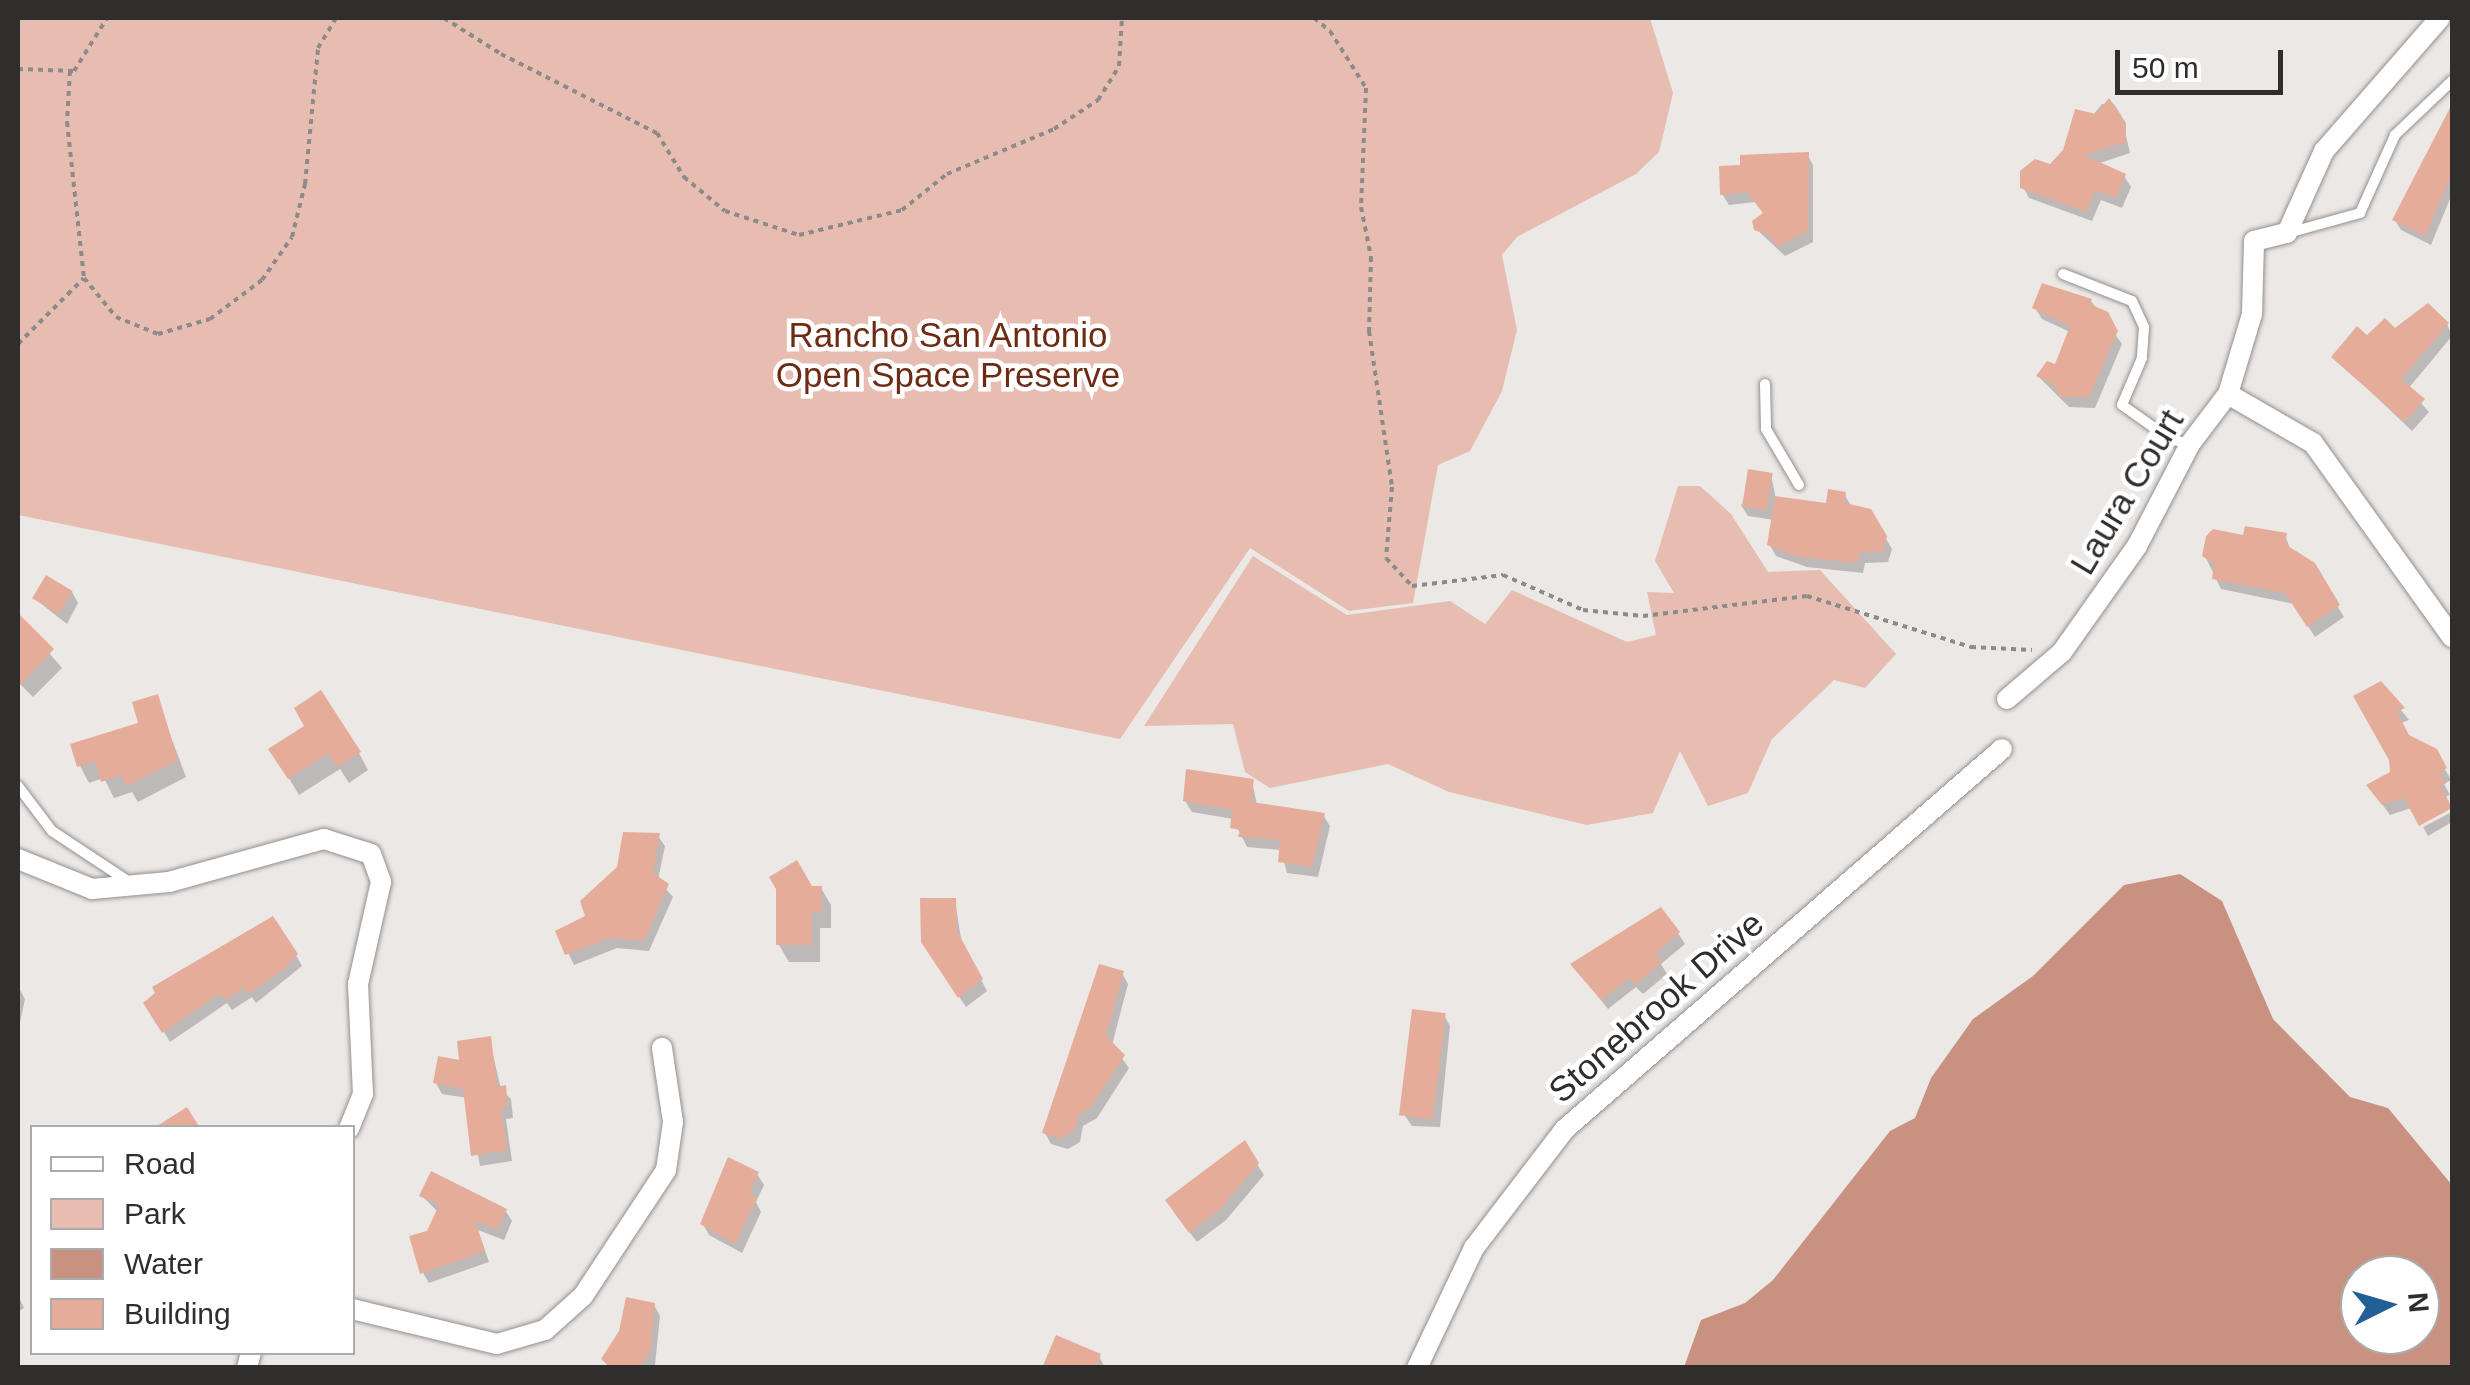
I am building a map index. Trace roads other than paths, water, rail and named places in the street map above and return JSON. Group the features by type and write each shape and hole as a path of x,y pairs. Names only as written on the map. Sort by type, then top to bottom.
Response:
{"street":[{"path":"2287,233 2324,151 2411,45 2440,18"},
{"name":"Laura Court","path":"2007,699 2062,652 2137,546 2190,444 2228,394 2252,314 2254,241 2287,233"},
{"path":"2228,394 2313,444 2452,637"},
{"name":"Stonebrook Drive","path":"1417,1368 1474,1248 1565,1129 2002,749"},
{"path":"18,859 92,888 186,878 324,839 371,854 381,882 358,984 363,1094 351,1125"},
{"path":"355,1310 497,1344 546,1330 582,1296 666,1170 673,1122 662,1048"}],"lane":[{"path":"2287,233 2360,213 2395,135 2452,81"},
{"path":"2063,274 2132,301 2144,327 2142,358 2122,405 2170,440 2190,444"},
{"path":"1765,384 1766,429 1800,485"},
{"path":"18,786 52,831 133,885"}],"water":[{"path":"2180,874 2222,901 2273,1019 2350,1097 2388,1108 2452,1185 2452,1367 1684,1367 1701,1320 1745,1303 1773,1280 1890,1131 1915,1118 1931,1078 1973,1019 2033,976 2124,885"}],"park label":[{"name":"Rancho San Antonio Open Space Preserve","path":"948,355"}]}
